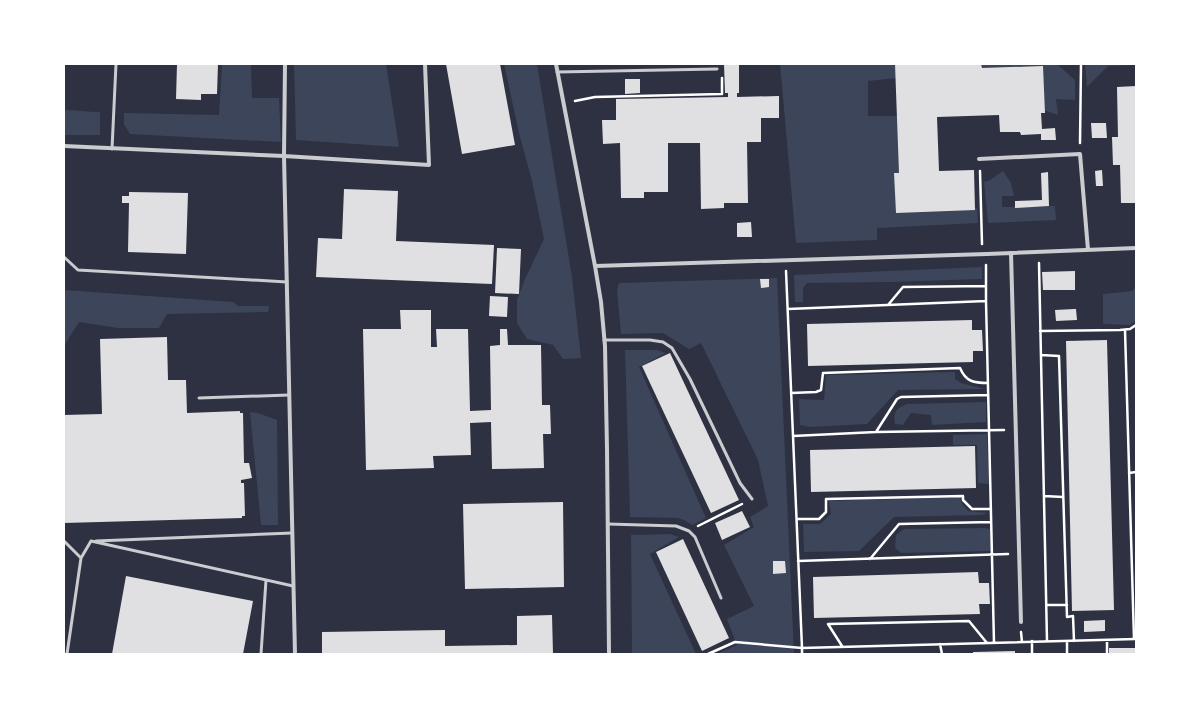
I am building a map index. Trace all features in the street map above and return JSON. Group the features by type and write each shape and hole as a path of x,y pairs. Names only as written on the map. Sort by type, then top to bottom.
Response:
{"street":[{"path":"285,64 284,156 295,654"},
{"path":"64,146 284,156 429,165 425,64"},
{"path":"556,64 601,302 604,340 607,449 609,654"},
{"path":"979,159 1080,154 1088,250"},
{"path":"595,266 1136,248"},
{"path":"1011,253 1021,622"}],"lane":[{"path":"112,148 116,64"},
{"path":"557,72 717,69"},
{"path":"64,257 78,270 287,282"},
{"path":"604,340 650,340 663,342 672,348 690,379 740,483 752,499"},
{"path":"199,398 289,395"},
{"path":"608,524 676,526 689,531 695,537 720,598"},
{"path":"90,541 292,532"},
{"path":"64,540 81,558"},
{"path":"67,654 81,558 90,541"},
{"path":"90,541 293,586"},
{"path":"262,654 266,580"}],"path":[{"path":"1080,154 1081,64"},
{"path":"564,103 595,97 722,94 722,75"},
{"path":"979,159 986,286 994,643"},
{"path":"1039,252 1047,641"},
{"path":"785,260 802,654"},
{"path":"887,305 903,287 986,286"},
{"path":"788,309 986,301"},
{"path":"1040,331 1125,330 1136,325"},
{"path":"708,654 735,642 802,648 1135,639 1125,330"},
{"path":"1041,355 1059,356 1067,617 1073,616 1074,640"},
{"path":"791,393 816,392 821,390 823,373 960,368 963,376 970,381 988,383"},
{"path":"876,432 897,399 902,397 988,395"},
{"path":"793,436 876,432 1016,430"},
{"path":"1129,473 1136,472"},
{"path":"796,519 819,519 826,512 826,500 963,496 963,500 972,509 991,509"},
{"path":"1044,496 1064,497"},
{"path":"689,531 752,499"},
{"path":"870,559 899,524 991,522"},
{"path":"798,561 1019,554"},
{"path":"1046,604 1067,604"},
{"path":"842,647 828,624 969,621 987,643"},
{"path":"1067,640 1067,654"},
{"path":"1107,640 1107,654"},
{"path":"1032,641 1032,654"},
{"path":"940,644 942,654"}],"shaded area":[{"path":"222,64 251,64 252,98 279,98 281,142 130,134 124,124 124,113 219,115"},
{"path":"294,64 386,64 399,147 296,140"},
{"path":"504,64 537,64 572,277 581,358 563,359 553,345 527,339 517,323 517,300 544,239 532,181 519,133"},
{"path":"780,64 895,64 897,78 868,81 868,116 899,116 903,210 977,208 978,223 877,228 877,240 796,243"},
{"path":"971,64 1057,64 1075,80 1075,100 1056,99 1058,115 1041,109 978,70"},
{"path":"1085,64 1136,65 1108,66 1087,87"},
{"path":"64,110 100,112 100,135 64,135"},
{"path":"1003,171 1011,183 1014,196 1002,196 1002,207 1055,206 1056,220 988,223 984,182 990,180"},
{"path":"982,267 982,279 807,283 803,288 803,302 795,302 794,275"},
{"path":"777,278 794,654 717,654 737,645 727,619 754,606 724,545 754,527 750,517 768,506 758,460 701,343 689,349 663,333 621,334 617,290 619,283"},
{"path":"1136,287 1136,321 1130,325 1103,324 1103,294 1132,291"},
{"path":"64,290 233,302 238,306 269,306 268,312 167,314 159,328 118,328 79,322 64,346"},
{"path":"625,350 657,350 666,353 639,367 706,518 692,525 677,518 630,517"},
{"path":"955,372 955,379 961,383 985,389 898,390 867,424 810,427 800,425 799,399 824,400 826,375"},
{"path":"986,402 986,422 932,425 931,415 911,413 903,425 895,424 894,416 896,411 900,407 907,404"},
{"path":"250,412 258,413 277,420 278,525 261,525"},
{"path":"987,434 989,484 978,483 977,445 953,445 953,435"},
{"path":"960,497 962,504 968,511 988,513 982,515 894,517 859,551 804,552 803,524 820,524 831,514 829,501"},
{"path":"904,529 990,529 991,551 901,553 895,548 896,535"},
{"path":"670,534 679,537 650,554 696,654 632,654 631,535"}],"building":[{"path":"177,64 218,64 217,94 201,94 201,100 176,99"},
{"path":"446,64 500,64 515,145 462,154"},
{"path":"724,64 739,64 739,93 737,93 737,97 779,96 779,118 761,118 761,142 747,142 748,203 724,203 724,208 701,209 700,143 668,143 668,192 644,192 644,198 621,198 620,143 603,144 602,120 616,120 616,99 728,97 728,93 725,93"},
{"path":"895,64 981,64 982,68 1043,66 1045,113 1041,113 1042,129 1055,128 1056,140 1041,140 1041,134 1021,135 1020,132 1000,132 999,115 937,117 939,171 974,170 975,210 896,213 894,173 899,173"},
{"path":"625,79 640,79 640,93 625,94"},
{"path":"1136,86 1136,203 1121,203 1120,165 1113,165 1112,137 1118,137 1117,87"},
{"path":"1091,123 1106,123 1107,138 1092,138"},
{"path":"1102,170 1103,186 1096,186 1095,171"},
{"path":"1048,172 1049,206 1015,208 1015,201 1042,200 1041,173"},
{"path":"344,189 398,191 396,241 494,245 492,284 316,277 318,238 342,239"},
{"path":"129,192 188,193 186,254 128,252 129,203 122,203 122,196 129,196"},
{"path":"751,222 752,237 737,237 737,223"},
{"path":"497,248 521,249 519,294 495,293"},
{"path":"1075,271 1075,290 1043,290 1042,272"},
{"path":"760,279 769,279 769,287 761,288"},
{"path":"490,296 508,297 507,317 489,316"},
{"path":"1076,309 1077,320 1056,321 1055,310"},
{"path":"400,310 431,310 431,347 437,347 436,329 468,329 470,411 491,410 490,346 500,345 500,329 507,329 508,345 541,345 542,405 550,405 551,434 543,434 544,468 492,469 491,422 470,423 471,455 433,456 434,468 366,470 363,329 401,329"},
{"path":"972,320 972,330 982,330 983,351 973,351 973,362 808,366 807,324"},
{"path":"167,337 168,380 186,380 187,413 240,411 240,413 243,413 244,463 249,463 252,478 241,480 241,483 244,483 245,516 242,516 242,518 64,523 64,415 102,414 100,339"},
{"path":"1107,340 1114,610 1072,611 1066,341"},
{"path":"670,353 739,500 711,513 642,366"},
{"path":"975,446 976,488 811,492 810,450"},
{"path":"563,502 564,587 465,589 463,504"},
{"path":"742,511 750,527 722,540 715,523"},
{"path":"683,539 729,638 702,651 656,552"},
{"path":"773,561 785,561 786,573 773,574"},
{"path":"978,572 979,583 989,583 990,604 979,604 980,614 814,618 813,577"},
{"path":"126,576 253,601 243,654 112,654"},
{"path":"552,615 553,654 322,654 322,632 445,630 445,646 517,645 517,616"},
{"path":"1105,620 1105,631 1084,632 1084,621"},
{"path":"1109,648 1136,648 1136,654 1109,654"},
{"path":"1015,651 1015,654 973,654 973,652"}]}
